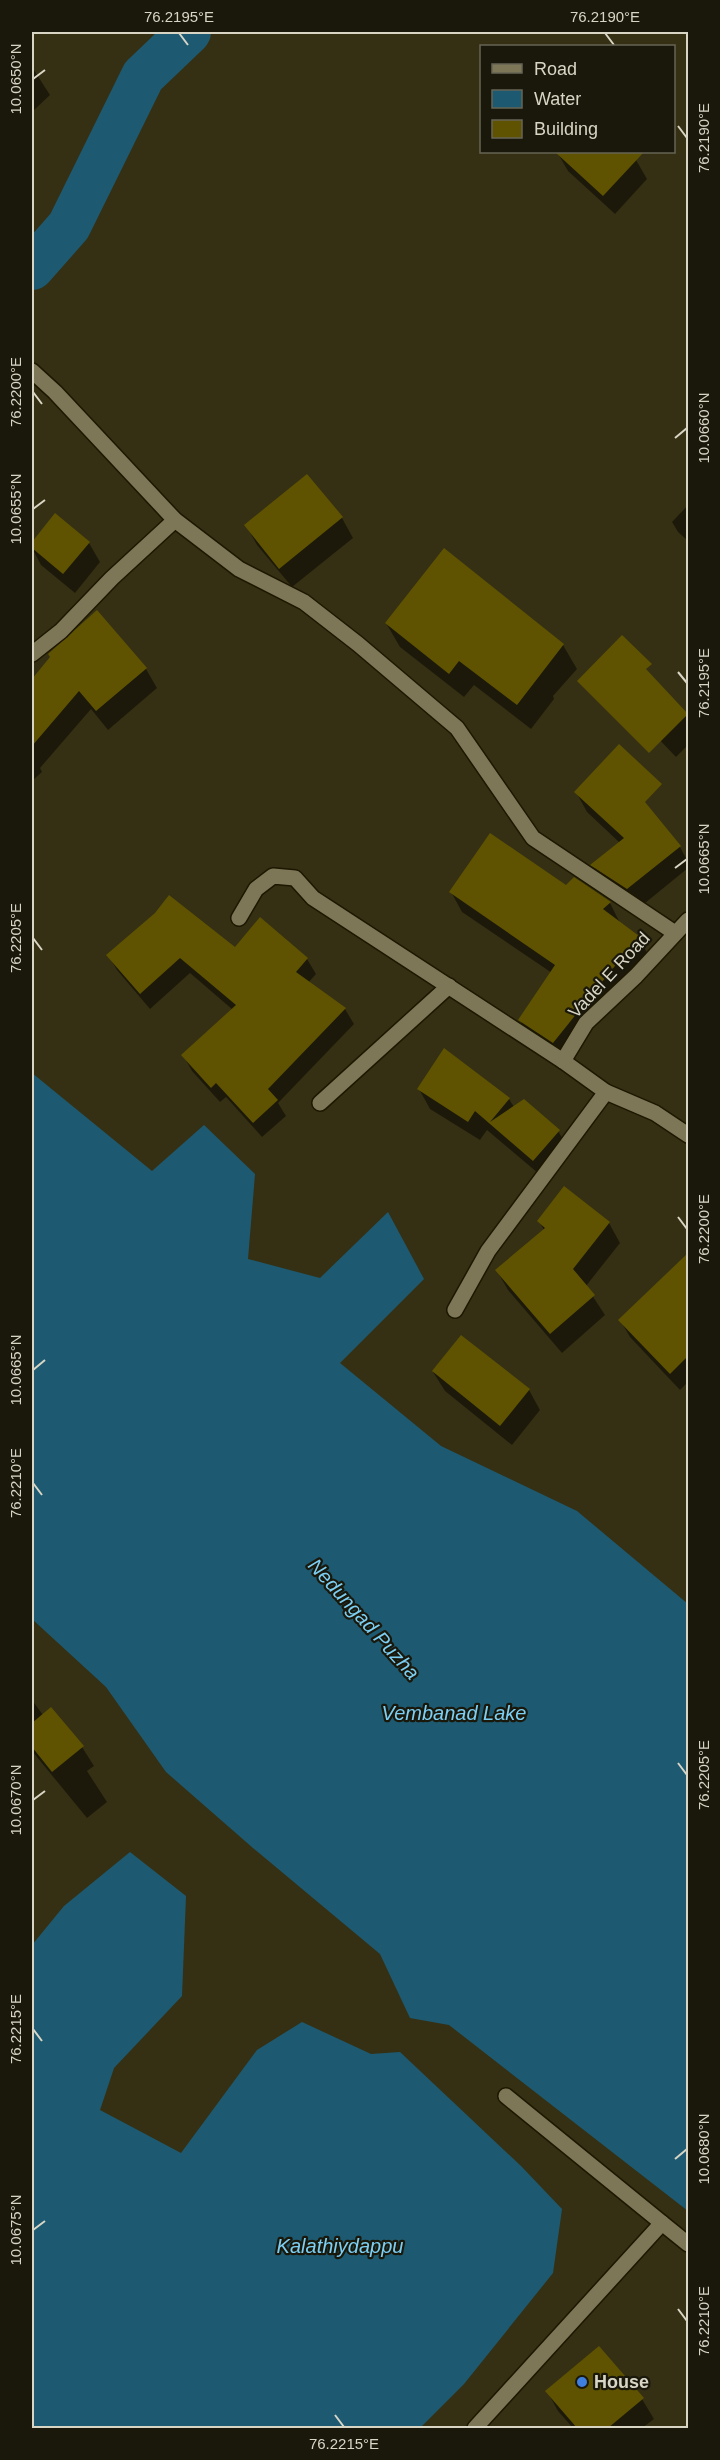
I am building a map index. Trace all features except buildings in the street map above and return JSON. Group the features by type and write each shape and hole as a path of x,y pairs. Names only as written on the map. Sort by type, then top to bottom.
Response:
{"street":[{"path":"32,371 55,392 175,520 240,569 304,602 358,644 457,728 533,838 675,933"},
{"path":"32,654 61,631 112,578 175,520"},
{"path":"239,918 256,889 273,876 295,878 314,898 563,1061 606,1092 655,1113 688,1135"},
{"name":"Vadel E Road","path":"563,1061 586,1023 636,976 688,920"},
{"path":"320,1103 449,986"},
{"path":"455,1310 488,1251 606,1092"},
{"path":"506,2096 688,2244"},
{"path":"475,2428 662,2223"}],"water":[{"name":"Vembanad Lake","path":"32,1073 152,1171 204,1125 255,1174 248,1259 320,1278 388,1212 424,1279 340,1363 441,1446 577,1511 688,1604 688,2211 449,2025 410,2018 380,1954 166,1772 106,1687 32,1619"},
{"name":"Kalathiydappu","path":"130,1852 186,1896 182,1996 114,2068 100,2110 181,2153 257,2050 302,2022 371,2054 400,2052 521,2166 562,2209 553,2273 464,2384 420,2428 32,2428 32,1945 64,1906"}],"waterway":[{"path":"32,268 69,226 143,76 189,32"}],"place":[{"name":"House","path":"582,2382"}],"water label":[{"name":"Nedungad Puzha","path":"364,1619"}]}
